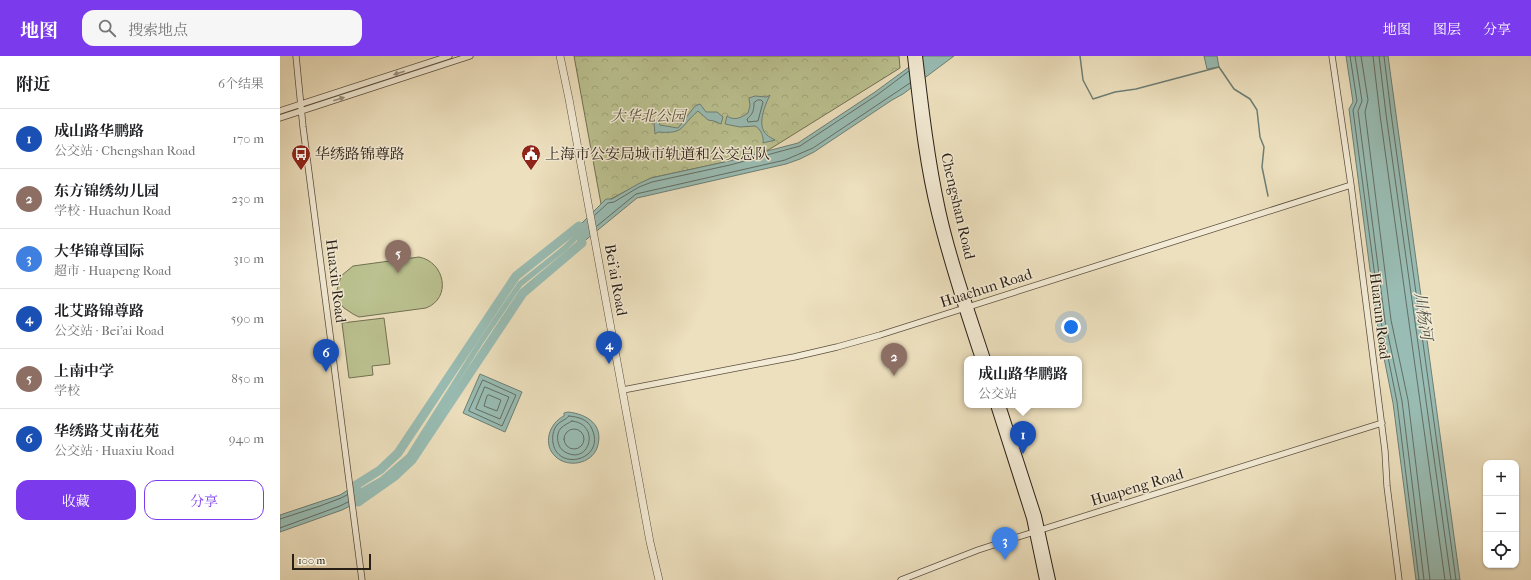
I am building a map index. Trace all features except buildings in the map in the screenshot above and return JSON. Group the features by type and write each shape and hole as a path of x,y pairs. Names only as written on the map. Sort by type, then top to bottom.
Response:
{"main road":[{"name":"Chengshan Road","path":"915,58 941,211 979,356"},
{"name":"Chengshan Road","path":"966,307 985,356"},
{"path":"996,408 1037,531 1044,580"},
{"path":"1002,408 1051,580"}],"street":[{"name":"Huaxiu Road","path":"296,56 301,108 362,580"},
{"path":"280,118 301,108 449,56"},
{"path":"280,112 301,108 470,56"},
{"name":"Bei'ai Road","path":"560,56 596,242 648,534 659,580"},
{"name":"Huarun Road","path":"1332,56 1351,184 1382,423 1385,450 1386,486 1400,580"},
{"name":"Huachun Road","path":"623,390 837,347 1351,184"},
{"name":"Huapeng Road","path":"901,580 978,550 1382,423"}],"green space":[{"name":"大华北公园","path":"574,56 899,56 900,68 762,154 651,178 601,204"},
{"path":"419,257 428,260 435,266 442,281 440,297 426,308 359,317 344,308 339,302 337,290 341,276 353,266"},
{"path":"384,318 390,364 372,366 373,375 349,378 342,323"}],"water":[{"path":"924,56 954,56 903,94 814,152 786,164 637,198 582,243 579,226 606,199 612,199 651,178 729,161 798,143 875,92"},
{"path":"1204,56 1217,56 1219,67 1207,69"},
{"path":"1346,56 1388,56 1460,580 1416,580 1393,403 1377,323 1349,109 1353,102"},
{"path":"770,95 762,115 762,126 767,135 775,140 763,143 762,133 755,126 740,127 725,124 727,116 730,118 738,118 748,113 750,106 749,98 755,96 767,97"},
{"path":"700,104 706,112 717,112 723,117 721,124 708,120 698,111 678,130 673,132 658,132 655,134 654,123 658,119 660,125 678,128 695,106"},
{"path":"480,374 522,392 505,432 463,413"},
{"path":"568,412 588,418 593,422 599,433 597,448 594,453 590,458 579,463 561,460 556,457 549,447 548,441 551,429 559,419 564,416 564,413"},
{"path":"356,485 358,502 342,510 280,532 280,515 340,495"}],"waterway":[{"path":"1080,56 1083,80 1093,99 1115,92 1136,89 1219,67 1234,89 1250,99 1257,110 1260,137 1264,147 1262,167 1268,196"},
{"path":"579,226 582,243 523,293 412,460 395,476 358,502 356,485 380,470 398,453 516,276 579,226"},
{"path":"351,497 381,480 409,456 480,343 520,284 565,248 585,228"}],"place":[{"name":"华绣路锦尊路","path":"301,171"},
{"name":"上海市公安局城市轨道和公交总队","path":"531,171"},
{"name":"上南中学","path":"398,273"},
{"name":"北艾路锦尊路","path":"609,364"},
{"name":"华绣路艾南花苑","path":"326,372"},
{"name":"东方锦绣幼儿园","path":"894,376"},
{"name":"成山路华鹏路","path":"1023,454"},
{"name":"大华锦尊国际","path":"1005,560"}],"water label":[{"name":"川杨河","path":"1424,316"}]}
